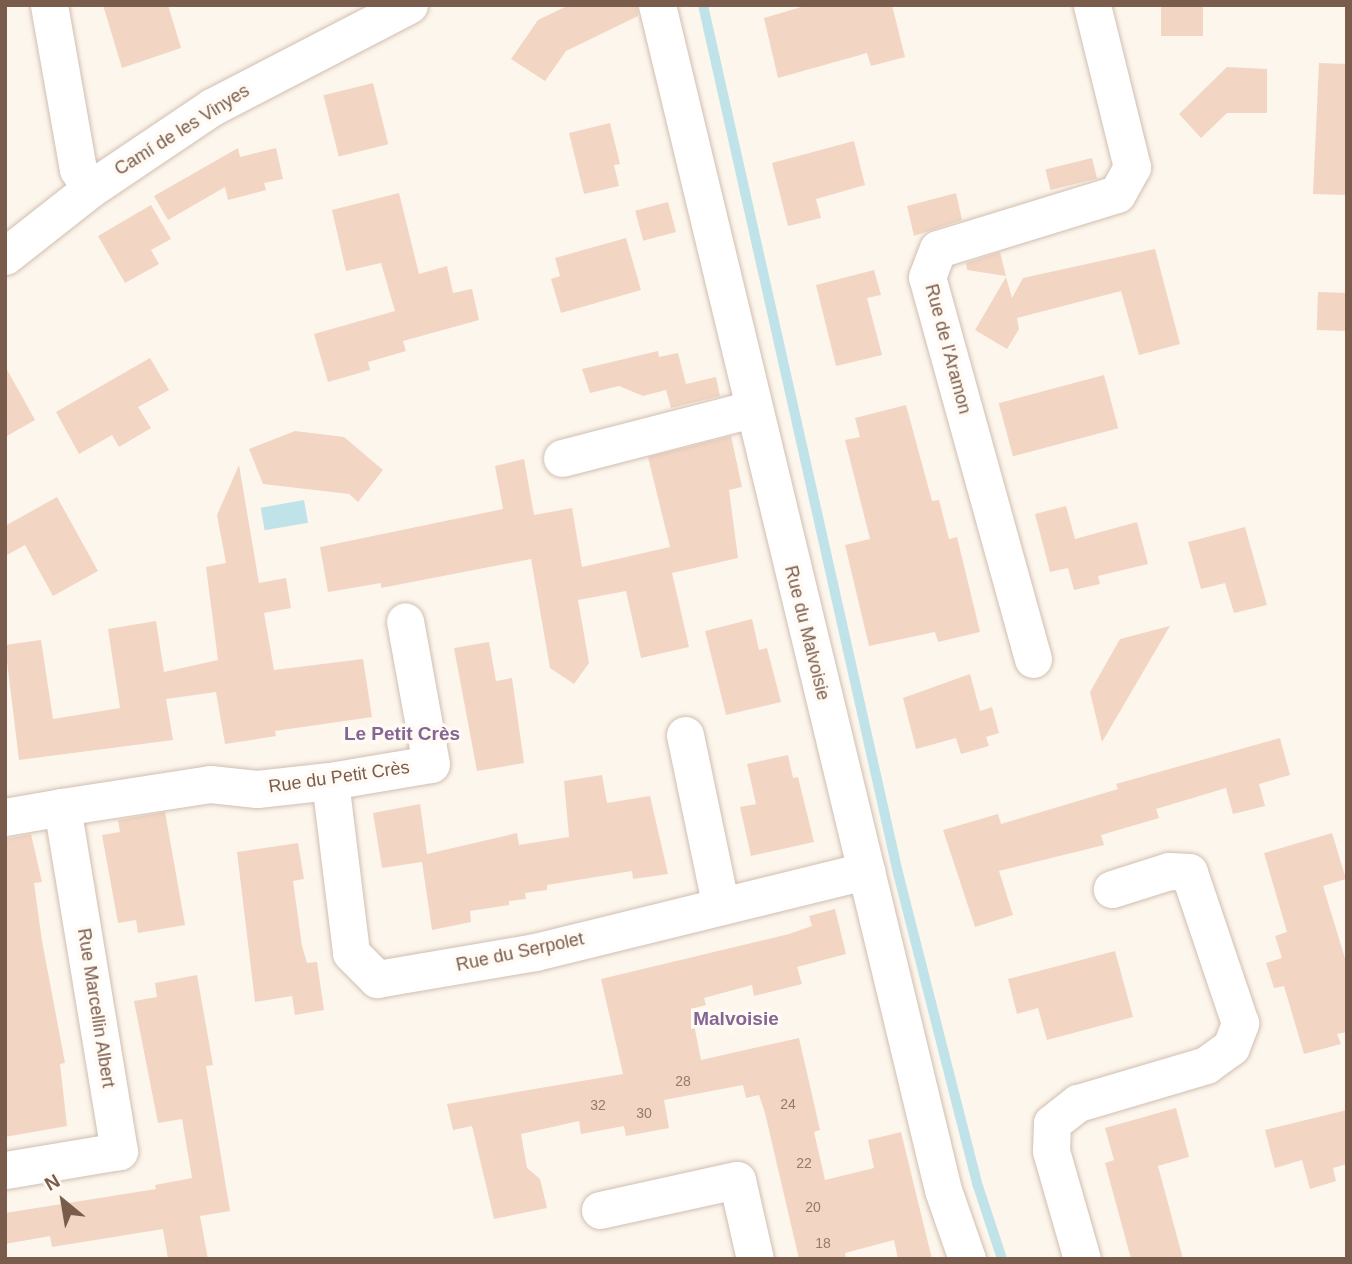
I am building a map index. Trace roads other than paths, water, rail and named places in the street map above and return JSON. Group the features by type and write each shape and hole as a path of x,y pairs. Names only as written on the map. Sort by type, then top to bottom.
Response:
{"street":[{"path":"49,5 78,169 90,189"},
{"name":"Camí de les Vinyes","path":"5,256 90,189 212,107 409,5"},
{"name":"Rue du Malvoisie","path":"657,5 751,409 943,1190 967,1259"},
{"name":"Rue de l'Aramon","path":"1033,659 927,277 938,249 1117,194 1132,167 1092,5"},
{"path":"562,457 751,409"},
{"name":"Rue du Petit Crès","path":"62,807 210,784 257,789 330,781 431,764 405,621"},
{"path":"685,735 720,903"},
{"name":"Rue du Serpolet","path":"330,781 351,953 377,979 535,952 720,903 866,871"},
{"path":"5,817 62,807"},
{"name":"Rue Marcellin Albert","path":"5,1170 120,1151 62,807"},
{"path":"1082,1259 1051,1152 1052,1123 1077,1103 1206,1065 1231,1048 1240,1023 1189,872 1169,871 1112,889"},
{"path":"600,1210 737,1180 755,1259"}],"water":[{"path":"304,500 308,523 265,530 261,508"}],"waterway":[{"path":"703,5 898,873 978,1186 1002,1259"}],"district":[{"name":"Le Petit Crès","path":"402,734"},
{"name":"Malvoisie","path":"736,1019"}]}
